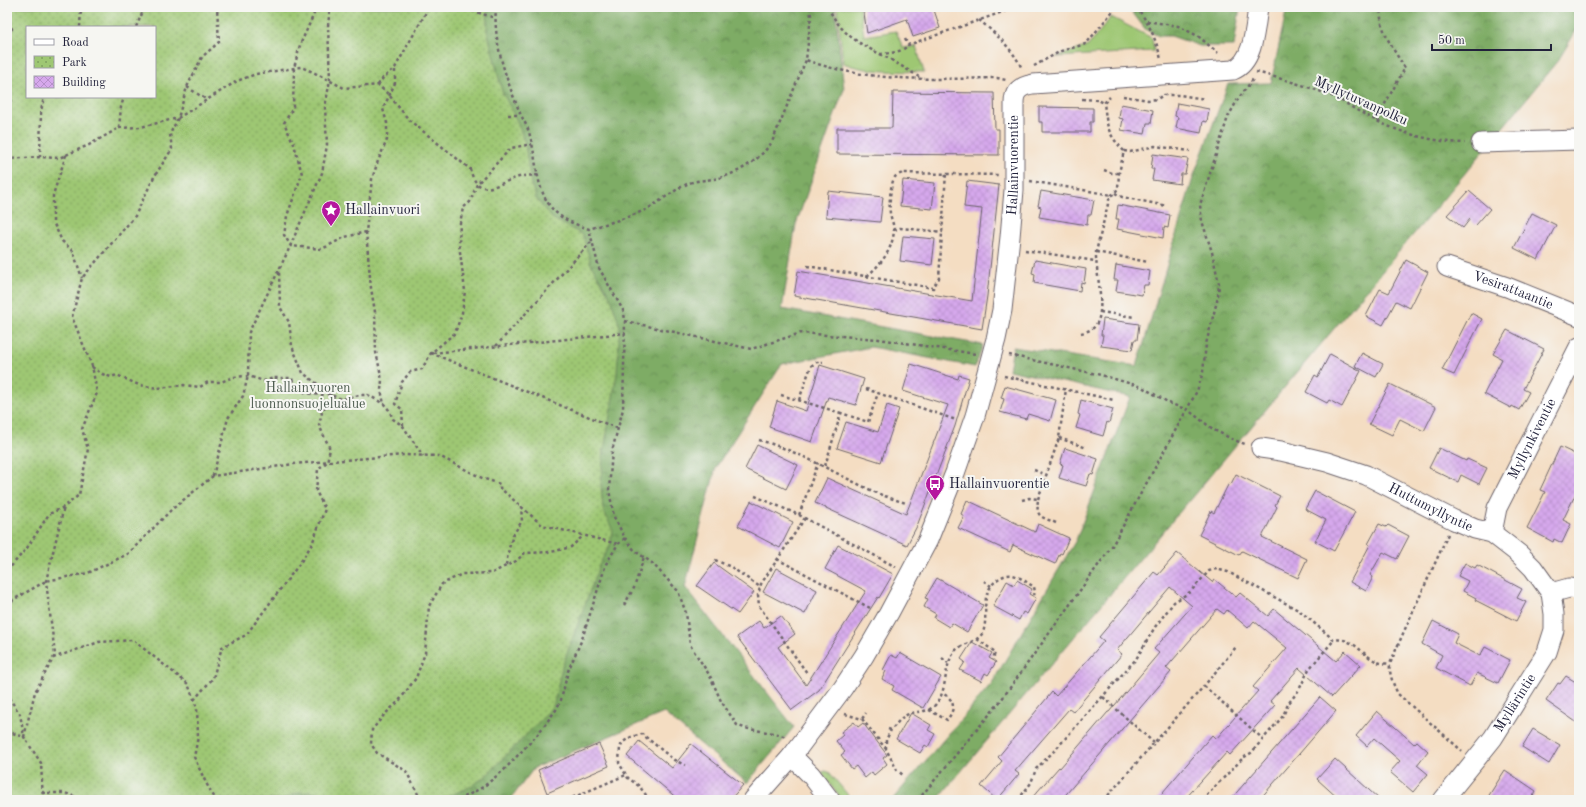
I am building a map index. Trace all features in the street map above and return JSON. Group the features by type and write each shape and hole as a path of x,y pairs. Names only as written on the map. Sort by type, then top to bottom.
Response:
{"street":[{"name":"Hallainvuorentie","path":"753,800 792,747 843,688 889,613 928,540 944,503 969,435 996,339 1007,272 1014,190 1014,97 1019,88 1033,84 1233,70 1240,68 1247,58 1258,7"},
{"path":"1481,143 1579,140"},
{"name":"Vesirattaantie","path":"1447,266 1507,287 1579,316"},
{"name":"Myllynkiventie","path":"1492,533 1497,508 1579,347"},
{"name":"Huttumyllyntie","path":"1261,448 1282,451 1327,462 1366,475 1454,520 1476,529 1492,533 1519,554 1533,568 1551,593"},
{"path":"1551,593 1569,588 1579,589"},
{"name":"Myllärintie","path":"1444,800 1493,738 1547,652 1554,630 1554,614 1551,593"},
{"path":"792,747 830,800"}],"path":[{"path":"7,12 8,7"},
{"path":"80,26 81,7"},
{"path":"136,26 145,7"},
{"path":"7,571 27,548 48,514 64,506 79,495 88,449 82,429 97,393 92,366 72,317 82,278 135,216 154,177 172,149 170,134 178,118 187,87 202,57 220,42 217,7"},
{"path":"291,246 284,235 289,210 302,174 294,144 284,123 293,108 294,68 300,44 317,7"},
{"path":"213,476 228,418 243,396 248,376 249,332 291,246 322,173 327,145 325,107 330,80 328,26 330,7"},
{"path":"378,85 394,68 429,7"},
{"path":"461,7 495,18"},
{"path":"496,7 495,18 498,50 520,115 530,134 541,191 560,217 589,230 648,208 690,183 719,178 736,172 755,162 764,153 772,142 806,60 811,16 810,7"},
{"path":"828,7 833,18 846,33 859,44 923,79"},
{"path":"879,54 891,53 906,48 908,45 1018,7"},
{"path":"1029,69 1061,51 1086,44 1116,7"},
{"path":"1136,7 1147,21 1158,47 1166,75"},
{"path":"1378,121 1381,111 1404,68 1385,33 1381,20 1381,7"},
{"path":"7,16 12,29 7,36"},
{"path":"979,20 993,31 1019,62 1023,71"},
{"path":"1147,21 1178,26 1198,36 1222,56"},
{"path":"905,40 908,45"},
{"path":"806,60 820,65 864,75 923,79 997,78 1009,82"},
{"path":"7,159 40,157 58,158 119,128 141,127 178,118 237,81 256,74 302,67 344,88 378,85 389,94 409,120 470,169 472,178 477,184 487,187 497,186 519,177 538,176"},
{"path":"384,404 381,390 382,380 376,352 375,312 371,288 366,232 372,180 387,140 387,123 383,109 394,83 394,68"},
{"name":"Myllytuvanpolku","path":"1188,410 1197,391 1203,372 1206,344 1218,298 1219,284 1212,252 1202,221 1200,205 1228,117 1238,99 1258,72 1315,89 1336,98 1392,128 1440,141 1481,143"},
{"path":"7,87 11,98 7,122"},
{"path":"187,87 207,100"},
{"path":"1117,96 1148,100 1157,99 1164,95 1180,94 1205,99"},
{"path":"1111,96 1104,103 1107,127 1111,137 1124,151 1130,152 1155,146 1190,151"},
{"path":"40,157 41,111 44,98"},
{"path":"119,128 121,107 124,98"},
{"path":"508,115 520,115"},
{"path":"404,426 402,409 395,404 402,382 410,372 422,370 431,353 455,334 462,313 465,291 459,244 460,223 463,208 470,202 477,184 511,148 532,144"},
{"path":"1115,194 1118,188 1118,173 1124,151"},
{"path":"66,155 53,195 53,222 62,241 73,251 82,278"},
{"path":"1104,170 1112,173 1118,173"},
{"path":"867,277 880,266 886,256 894,230 890,210 891,195 896,176 902,173 1004,175"},
{"path":"807,266 933,288 939,278 946,173"},
{"path":"1026,180 1112,195 1115,194 1122,197 1167,206"},
{"path":"1081,334 1096,326 1099,319 1099,276 1096,252 1110,196 1112,195"},
{"path":"894,230 900,228 943,232"},
{"path":"589,230 599,268 624,312 625,321 623,409 612,451 609,490 614,517 625,538 635,551 652,563 678,591 686,613 690,645 710,676 721,701 737,725 744,728 778,734 792,747"},
{"path":"291,246 322,248 344,237 366,232"},
{"path":"496,346 592,242"},
{"path":"1028,251 1096,261"},
{"path":"1096,252 1148,262"},
{"path":"279,271 280,307 289,322 292,346 303,373 333,396"},
{"path":"1100,312 1135,317"},
{"path":"625,321 751,349 801,334 879,339 978,354"},
{"path":"431,353 625,333"},
{"path":"431,353 619,429"},
{"path":"1005,357 1009,355 1101,375 1142,387 1171,404 1188,410 1214,430 1234,440 1261,448"},
{"path":"799,400 811,366 817,362 823,362"},
{"path":"92,366 102,374 111,377 118,375 139,385 158,388 184,385 200,387 208,382 222,382 233,377 248,376 264,381 274,378 292,378 294,385 306,393 321,395 327,394 342,399 360,395 368,395 384,404 389,410 393,419 404,426 423,456"},
{"path":"1009,376 1114,400"},
{"path":"866,388 958,420"},
{"path":"1056,524 1040,516 1037,512 1038,499 1059,438 1066,389"},
{"path":"781,395 868,422 878,393"},
{"path":"194,700 212,678 222,646 246,635 300,563 312,544 325,509 316,491 318,469 327,462 330,449 319,425 322,412 333,396"},
{"path":"918,800 999,703 1112,546 1158,460 1188,410"},
{"path":"825,466 841,413"},
{"path":"1059,438 1087,448"},
{"path":"760,440 784,448 825,466 878,493 906,503"},
{"path":"7,613 13,600 46,581 88,573 128,554 171,510 213,476 294,464 404,456 439,456 482,478 500,484 500,488 542,525 618,544"},
{"path":"799,515 818,463"},
{"path":"1034,470 1046,475"},
{"path":"755,496 799,515 903,571"},
{"path":"1022,500 1029,498 1038,499"},
{"path":"24,737 35,692 55,656 46,581 64,506"},
{"path":"506,566 508,548 513,535 522,520 521,506"},
{"path":"804,518 760,587 758,595 759,606 807,673"},
{"path":"1454,520 1422,596 1410,616 1390,664 1390,669 1393,684 1398,694 1474,762"},
{"path":"421,800 406,771 377,753 371,744 372,730 384,714 399,701 416,678 426,653 429,606 442,584 462,574 492,573 516,561 525,553 551,552 571,547 583,535"},
{"path":"459,800 483,787 504,770 536,735 556,710 561,700 568,671 582,639 606,564 618,544 625,538"},
{"path":"624,605 634,588 644,557"},
{"path":"777,559 873,609"},
{"path":"715,560 731,567 760,587"},
{"path":"1018,800 1031,783 1036,769 1136,659 1155,627 1174,602 1190,592 1209,571 1216,569 1228,572 1300,611 1334,640"},
{"path":"886,749 886,740 890,729 904,717 910,714 929,710 936,704 942,692 948,663 956,650 964,644 980,637 984,629 986,599 991,586 1001,577 1014,575 1034,587 1036,592 1034,595"},
{"path":"984,581 991,586"},
{"path":"7,598 13,600"},
{"path":"1202,800 1243,758 1251,753 1283,716 1288,704 1299,690 1309,669 1334,640 1342,638 1353,644 1378,663 1390,664"},
{"path":"976,639 995,652 993,660"},
{"path":"53,658 99,642 133,640 188,684 197,708 198,737 194,757 216,800"},
{"path":"1104,800 1204,686 1236,647"},
{"path":"942,658 948,663"},
{"path":"1204,686 1263,739"},
{"path":"7,692 8,698 20,714 24,737 41,763 43,800"},
{"path":"929,710 947,720 951,715 954,708 953,702 949,696 942,692"},
{"path":"1103,697 1154,743"},
{"path":"843,713 862,719 886,749 893,764 904,776"},
{"path":"862,719 866,713"},
{"path":"7,731 24,737"},
{"path":"650,800 640,786 628,778 619,763 620,747 623,742 636,734 642,734 674,760 685,765"},
{"path":"568,800 626,775"},
{"path":"42,793 65,793 84,800"},
{"path":"298,800 322,800"}],"green space":[{"name":"Hallainvuoren luonnonsuojelualue","path":"7,7 835,7 844,89 796,224 782,309 983,345 975,367 871,347 782,364 716,467 685,587 794,727 747,783 664,713 534,768 510,800 7,800"},
{"name":"Hallainvuoren luonnonsuojelualue","path":"7,7 488,7 487,29 502,91 517,121 525,143 531,184 537,200 552,218 583,235 591,264 611,298 620,327 617,373 603,457 601,485 603,509 613,531 610,546 601,561 562,667 554,704 544,717 485,777 466,789 438,800 362,800 310,792 298,793 281,800 7,800"},
{"path":"837,7 860,7 864,36 896,31 903,48 916,46 924,72 873,70 843,63"},
{"path":"1142,7 1240,7 1234,46 1200,46 1171,36 1159,36 1146,30 1132,12"},
{"path":"1287,7 1579,7 1579,26 1559,59 1477,159 937,800 892,800 992,683 1076,540 1130,397 1009,370 1013,347 1137,366 1193,178 1228,84 1271,83"},
{"path":"1111,17 1152,38 1154,51 1056,57 1088,46"},
{"path":"825,771 829,772 852,800 842,800 821,773"}],"building":[{"path":"863,7 936,7 937,9 934,10 940,28 913,37 907,19 867,33"},
{"path":"893,92 994,93 995,129 999,129 999,155 837,154 837,128 892,128"},
{"path":"1177,103 1209,109 1207,122 1203,121 1201,133 1176,128 1178,117 1175,116"},
{"path":"1121,104 1153,110 1151,123 1147,123 1145,134 1121,130 1123,119 1119,118"},
{"path":"1039,107 1093,108 1093,122 1090,122 1090,132 1042,132 1042,122 1039,122"},
{"path":"1153,154 1188,159 1185,174 1181,174 1180,184 1152,180 1154,169 1151,169"},
{"path":"903,180 935,183 932,209 900,206"},
{"path":"967,181 999,185 982,329 794,296 798,271 972,301 982,209 964,207"},
{"path":"828,191 883,197 880,222 826,217"},
{"path":"1041,191 1094,200 1091,215 1088,215 1087,225 1039,217 1041,207 1038,206"},
{"path":"1469,191 1490,209 1476,225 1470,219 1463,228 1447,215"},
{"path":"1118,205 1170,215 1168,228 1164,227 1163,238 1117,229 1119,219 1116,219"},
{"path":"1532,213 1556,225 1538,260 1514,248"},
{"path":"903,236 935,239 932,265 900,261"},
{"path":"1035,260 1086,269 1084,283 1081,282 1080,291 1034,283 1035,274 1032,273"},
{"path":"1406,260 1428,272 1410,308 1396,301 1383,325 1366,316 1380,289 1389,293"},
{"path":"1116,265 1150,271 1148,285 1144,285 1142,295 1116,291 1118,280 1114,280"},
{"path":"1471,313 1482,319 1454,375 1442,370"},
{"path":"1103,319 1139,324 1137,340 1134,340 1132,350 1101,346"},
{"path":"1507,330 1544,349 1523,389 1529,392 1519,410 1512,406 1511,408 1484,394 1502,359 1493,354"},
{"path":"1362,353 1383,364 1376,377 1355,366"},
{"path":"1330,354 1361,371 1342,407 1329,400 1327,403 1306,392 1315,375 1318,377"},
{"path":"911,364 958,379 959,375 969,378 955,426 917,526 907,545 815,503 827,478 906,514 948,405 903,391"},
{"path":"820,365 864,379 856,405 828,397 812,442 769,427 777,401 806,411"},
{"path":"1390,384 1436,407 1424,431 1400,419 1392,435 1369,424"},
{"path":"1005,386 1056,400 1050,421 1028,414 1026,419 1000,412 1004,399 1001,398"},
{"path":"1081,400 1113,409 1103,436 1076,428 1080,415 1078,414"},
{"path":"887,405 899,409 881,462 837,448 846,422 878,432"},
{"path":"757,445 798,465 786,489 745,469"},
{"path":"1560,447 1579,456 1579,487 1563,520 1571,524 1562,543 1554,539 1553,542 1527,528 1545,492 1540,490"},
{"path":"1065,448 1098,459 1093,475 1090,474 1086,486 1059,478 1063,465 1060,464"},
{"path":"1439,448 1466,461 1467,459 1487,468 1479,484 1461,475 1458,482 1429,468"},
{"path":"1236,474 1280,496 1275,505 1277,507 1262,537 1307,559 1298,578 1242,551 1239,555 1199,535 1211,511 1214,513 1229,483 1231,484"},
{"path":"1315,491 1355,512 1334,551 1315,541 1326,520 1305,509"},
{"path":"967,500 1035,532 1038,524 1069,538 1062,554 1060,553 1055,564 1013,545 1010,552 958,528 964,516 961,514"},
{"path":"751,501 793,522 780,548 738,526"},
{"path":"1379,524 1386,527 1388,525 1409,536 1397,559 1383,552 1370,575 1373,577 1366,591 1350,582 1370,545 1368,544"},
{"path":"838,545 893,574 819,690 792,710 737,637 759,621 764,628 781,616 795,634 778,647 806,685 866,591 825,569"},
{"path":"1177,553 1212,582 1214,579 1236,597 1240,593 1268,616 1274,609 1336,661 1345,651 1361,665 1332,697 1299,668 1270,701 1275,705 1230,755 1227,752 1184,800 1156,800 1212,735 1216,739 1258,691 1253,687 1287,648 1254,621 1248,628 1227,610 1224,614 1217,609 1166,668 1171,672 1061,800 1030,800 1059,767 1060,768 1159,653 1154,649 1192,606 1170,587 1117,650 1122,654 1073,712 1069,709 1015,771 1019,774 997,800 981,786 1002,761 998,757 1052,692 1056,696 1104,641 1099,637 1154,572 1158,575"},
{"path":"714,563 754,592 738,614 697,586"},
{"path":"1465,563 1475,568 1477,565 1522,589 1517,598 1526,602 1516,621 1475,600 1476,598 1463,591 1468,581 1458,576"},
{"path":"776,568 817,590 805,614 763,592"},
{"path":"937,578 983,605 967,632 952,623 949,627 934,618 936,614 924,607 928,599 925,598"},
{"path":"1017,580 1032,589 1029,594 1036,598 1027,614 1023,612 1019,620 993,606 1007,581 1014,585"},
{"path":"1433,621 1458,634 1454,643 1480,656 1485,647 1510,660 1498,683 1477,673 1470,686 1436,668 1442,655 1422,644"},
{"path":"972,642 992,653 989,658 996,662 988,675 985,673 981,681 960,670 965,662 961,659"},
{"path":"900,653 941,677 923,708 892,690 894,686 882,679 886,671 883,670 891,655 897,658"},
{"path":"1566,676 1579,684 1579,724 1546,701 1558,683 1560,684"},
{"path":"1320,697 1336,711 1259,800 1230,800"},
{"path":"1377,711 1414,744 1417,741 1428,751 1417,765 1428,774 1413,792 1390,772 1400,761 1374,738 1367,746 1356,736"},
{"path":"911,713 931,725 928,730 935,734 928,747 925,745 920,753 896,739"},
{"path":"854,722 858,727 863,723 887,755 883,758 887,764 874,775 872,772 865,778 856,766 852,769 841,755 845,752 836,741 843,735 841,732"},
{"path":"1533,729 1560,745 1549,764 1522,747"},
{"path":"639,741 672,768 691,744 743,785 730,800 679,800 627,756"},
{"path":"599,744 609,766 547,793 538,770"},
{"path":"1335,759 1380,800 1340,800 1317,779"},
{"path":"1505,770 1536,791 1531,800 1486,800"}],"place":[{"name":"Hallainvuori","path":"331,227"},
{"name":"Hallainvuorentie","path":"935,501"}]}
